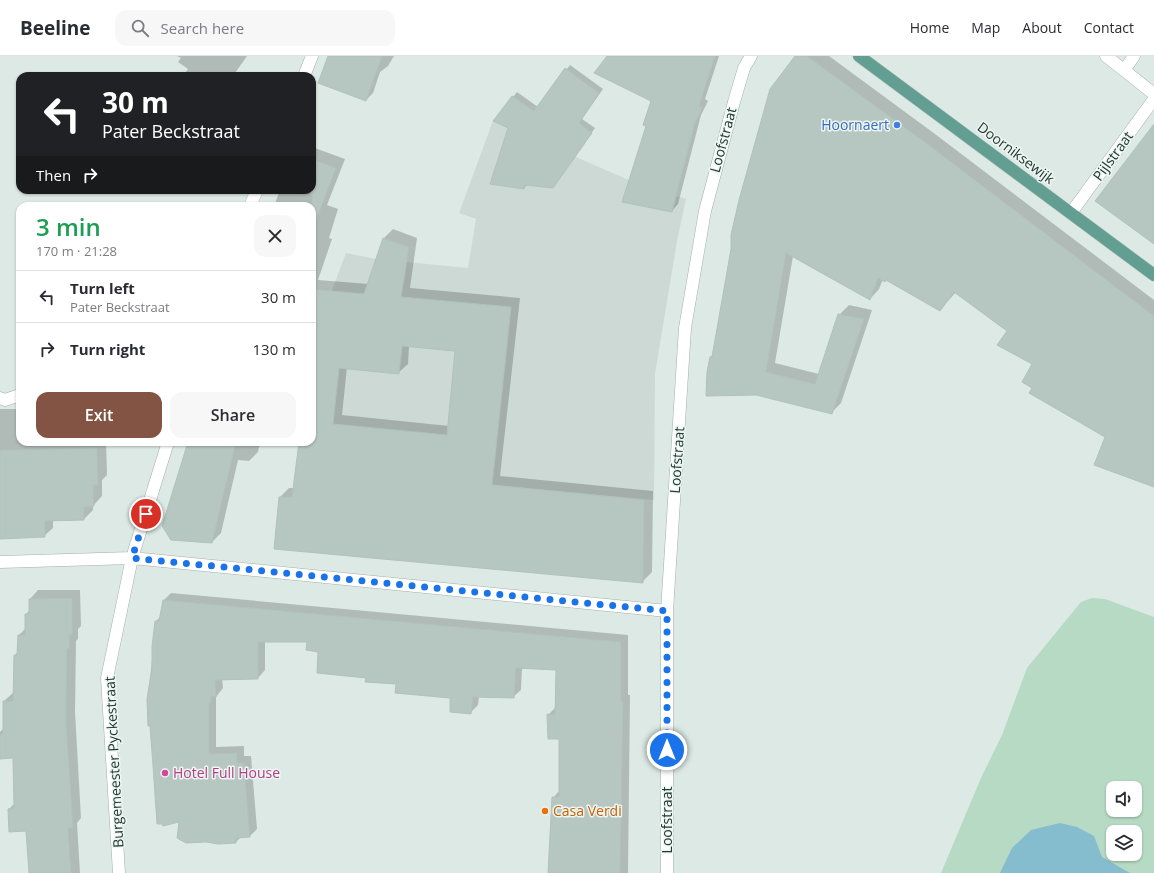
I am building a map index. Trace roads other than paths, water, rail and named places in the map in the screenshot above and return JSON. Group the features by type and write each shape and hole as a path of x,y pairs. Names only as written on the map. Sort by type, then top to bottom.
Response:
{"main road":[{"name":"Doorniksewijk","path":"859,56 1154,275"}],"street":[{"path":"306,72 312,56"},
{"name":"Loofstraat","path":"667,873 667,611 685,328 705,211 744,68 751,56"},
{"path":"1106,56 1125,69 1154,94"},
{"path":"1125,69 1134,56"},
{"name":"Pijlstraat","path":"1071,213 1154,99"},
{"path":"0,398 5,400 16,396"},
{"name":"Burgemeester Pyckestraat","path":"119,873 107,678 132,558 167,446"},
{"path":"0,562 132,558 667,611"}],"water":[{"path":"1060,823 1077,827 1094,836 1102,857 1106,859 1106,861 1109,861 1130,873 1000,873 1012,848 1031,830"}],"place":[{"name":"Hoornaert","path":"897,125"},
{"name":"Hotel Full House","path":"165,773"},
{"name":"Casa Verdi","path":"545,811"}]}
